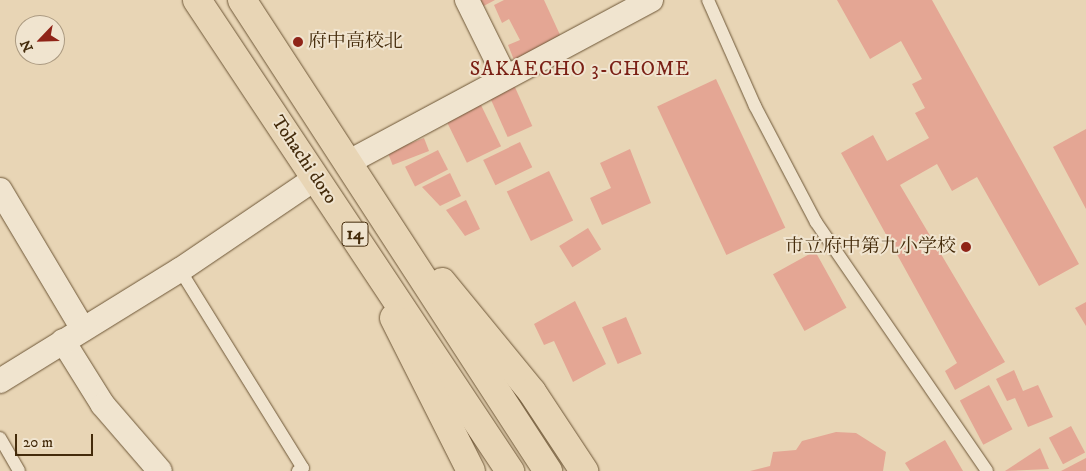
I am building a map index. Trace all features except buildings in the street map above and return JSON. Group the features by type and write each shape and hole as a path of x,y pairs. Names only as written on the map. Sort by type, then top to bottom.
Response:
{"main road":[{"name":"Tohachi doro","path":"197,0 356,235 510,471"},
{"path":"214,0 244,47 271,110"},
{"name":"Tohachi doro","path":"242,0 548,471"},
{"name":"14","path":"384,217 489,335 584,471"},
{"name":"14","path":"356,235 420,376 471,471"}],"street":[{"path":"466,0 504,75"},
{"path":"347,163 504,75 648,1"},
{"path":"2,374 73,335 180,270 316,178"},
{"path":"0,190 73,335 103,405 160,471"}],"lane":[{"path":"708,0 755,106 816,222 987,471"},
{"path":"180,270 303,468 298,471"},
{"path":"0,438 19,471"}],"place":[{"name":"府中高校北","path":"298,42"},
{"name":"市立府中第九小学校","path":"966,247"}],"district":[{"name":"SAKAECHO 3-CHOME","path":"580,69"}]}
